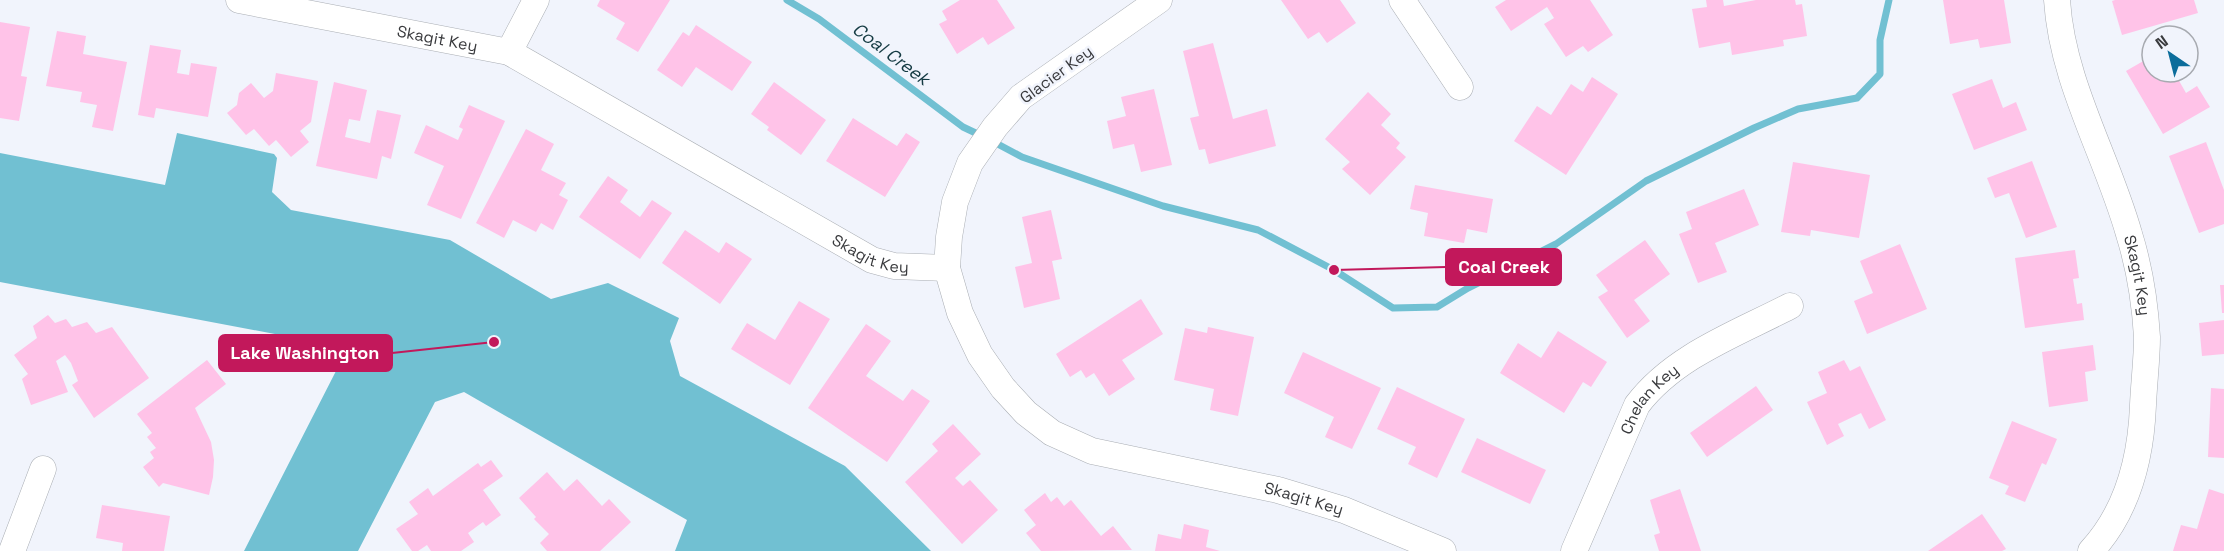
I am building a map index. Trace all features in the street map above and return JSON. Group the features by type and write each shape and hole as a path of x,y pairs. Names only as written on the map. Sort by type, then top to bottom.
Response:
{"street":[{"name":"Skagit Key","path":"239,0 509,52 872,260 894,266 947,268 960,313 980,356 1003,388 1018,404 1053,433 1092,451 1278,490 1344,510 1443,551"},
{"path":"509,52 536,0"},
{"name":"Glacier Key","path":"947,268 955,202 976,155 995,127 1021,97 1159,0"},
{"path":"1402,0 1460,87"},
{"name":"Skagit Key","path":"2057,0 2066,57 2129,234 2142,290 2146,337 2142,424 2134,474 2120,509 2091,551"},
{"name":"Chelan Key","path":"1574,551 1636,405 1647,391 1678,365 1698,353 1790,306"},
{"path":"12,551 43,469"}],"water":[{"path":"177,133 274,154 277,158 272,192 291,210 450,240 551,299 608,283 679,318 670,341 680,376 845,466 931,551 675,551 687,520 464,392 435,402 358,551 244,551 336,371 322,343 0,282 0,153 165,185"}],"building":[{"path":"600,0 670,0 638,52 616,39 625,23 597,6"},
{"path":"960,0 997,0 1015,28 988,45 983,37 957,54 939,24 947,20 942,11"},
{"path":"1281,0 1340,0 1356,23 1327,43 1319,32 1308,39"},
{"path":"1506,0 1590,0 1613,35 1588,52 1583,46 1566,57 1544,24 1554,18 1547,7 1511,31 1495,7"},
{"path":"1706,0 1723,0 1724,6 1756,0 1795,0 1796,5 1802,4 1807,36 1783,40 1784,46 1732,55 1730,42 1699,48 1692,9 1707,7"},
{"path":"1943,0 2004,0 2011,43 1980,48 1978,39 1950,44"},
{"path":"2194,0 2198,13 2160,24 2140,24 2140,30 2122,35 2112,1"},
{"path":"0,22 30,27 21,76 27,77 19,121 0,118"},
{"path":"696,25 752,62 732,91 696,67 682,87 657,70 683,32 689,36"},
{"path":"57,31 86,36 83,54 127,62 113,131 92,127 97,105 80,102 82,92 46,86"},
{"path":"1213,43 1233,119 1267,109 1276,146 1209,164 1205,149 1199,150 1190,118 1199,116 1183,51"},
{"path":"150,45 181,50 177,73 189,75 191,63 217,67 208,117 156,108 154,118 138,115"},
{"path":"2140,63 2140,84 2181,84 2186,93 2197,86 2210,107 2163,134 2126,71"},
{"path":"276,73 318,81 311,122 300,131 309,142 291,157 276,140 269,146 254,129 246,135 227,113 237,105 239,93 251,83 264,98 273,91"},
{"path":"1592,77 1618,94 1566,175 1514,141 1537,106 1551,115 1571,84 1583,92"},
{"path":"1992,79 2003,108 2016,102 2027,130 1974,150 1952,94"},
{"path":"334,82 367,90 360,121 349,119 345,137 370,143 377,110 401,115 391,159 382,156 377,179 316,166"},
{"path":"774,82 826,120 801,155 767,130 769,127 751,114"},
{"path":"1154,89 1172,165 1141,172 1134,144 1113,149 1107,121 1126,116 1121,97"},
{"path":"1368,92 1391,114 1381,125 1400,143 1396,148 1406,157 1370,195 1342,169 1350,162 1325,139"},
{"path":"469,105 505,121 461,219 427,205 444,166 414,153 426,125 458,140 463,129 459,127"},
{"path":"853,118 897,146 906,133 920,142 885,197 826,161"},
{"path":"526,129 554,144 541,170 566,183 559,195 568,200 553,230 541,223 536,232 513,220 504,238 476,223"},
{"path":"2206,142 2224,190 2224,224 2199,233 2169,156"},
{"path":"2032,161 2057,227 2026,238 2009,193 1995,198 1987,178"},
{"path":"1793,162 1870,175 1859,238 1811,230 1810,236 1781,232"},
{"path":"608,176 628,190 620,202 640,217 652,200 672,213 640,259 579,217"},
{"path":"1415,185 1493,199 1487,233 1467,229 1464,243 1424,236 1428,213 1410,209"},
{"path":"1744,189 1759,225 1715,243 1727,272 1698,283 1679,234 1692,229 1686,212"},
{"path":"1051,210 1062,259 1052,261 1060,299 1024,308 1015,267 1032,263 1022,217"},
{"path":"685,230 719,253 726,242 752,259 720,304 662,263"},
{"path":"1645,240 1670,274 1634,300 1650,321 1627,338 1598,297 1608,291 1596,275"},
{"path":"1900,244 1927,309 1867,334 1854,301 1873,293 1860,261"},
{"path":"2075,250 2079,278 2073,279 2077,304 2082,303 2084,320 2025,328 2015,258"},
{"path":"2220,285 2224,285 2224,313 2222,313"},
{"path":"1141,299 1163,334 1122,360 1135,379 1109,396 1094,373 1086,378 1081,370 1070,377 1056,354"},
{"path":"799,301 830,319 790,385 731,349 747,323 775,340"},
{"path":"48,315 55,323 66,319 72,327 87,322 96,333 112,327 149,378 94,418 72,385 78,381 65,355 56,361 68,392 31,405 22,379 28,374 14,355 37,338 33,326"},
{"path":"2224,320 2224,354 2202,356 2199,323"},
{"path":"866,324 891,341 866,376 903,401 912,389 930,401 887,462 808,408"},
{"path":"1208,327 1254,337 1238,416 1210,410 1214,389 1174,380 1185,328 1207,333"},
{"path":"1558,331 1607,362 1591,387 1583,382 1564,413 1500,373 1518,343 1541,358"},
{"path":"2093,345 2096,370 2085,372 2088,401 2049,407 2042,352"},
{"path":"1303,352 1381,388 1352,449 1325,437 1334,417 1284,393"},
{"path":"207,360 226,384 195,408 211,442 214,460 209,495 163,483 159,487 143,467 154,458 150,452 156,448 147,437 152,433 137,414"},
{"path":"1844,360 1850,371 1860,366 1886,420 1869,429 1861,413 1838,424 1844,436 1827,445 1807,402 1827,393 1818,372"},
{"path":"1756,386 1773,410 1707,457 1690,433"},
{"path":"1397,387 1465,419 1437,478 1408,464 1416,447 1377,429"},
{"path":"2211,388 2224,389 2224,458 2208,457"},
{"path":"2012,421 2057,439 2046,465 2042,463 2025,502 2005,494 2009,486 1989,478"},
{"path":"953,424 981,454 955,478 963,486 970,480 998,510 962,544 905,482 938,451 932,444"},
{"path":"1477,438 1546,470 1530,504 1461,472"},
{"path":"491,460 503,476 483,490 501,515 486,526 483,522 468,533 474,542 461,551 431,551 427,545 418,551 412,551 396,529 418,514 409,502 428,488 433,496 478,463 481,467"},
{"path":"547,472 564,491 577,479 602,506 609,499 631,522 600,551 547,551 540,543 549,534 534,519 536,517 519,498"},
{"path":"1680,489 1701,551 1659,551 1654,535 1660,533 1650,500"},
{"path":"2209,489 2224,494 2224,551 2173,551 2181,525 2197,529"},
{"path":"1045,493 1051,502 1057,497 1064,506 1071,500 1101,536 1113,526 1132,550 1041,551 1026,533 1036,525 1024,510"},
{"path":"102,505 170,516 164,551 122,551 123,543 96,538"},
{"path":"1982,514 2006,549 2002,551 1928,551"},
{"path":"1184,524 1209,530 1206,547 1220,551 1155,551 1158,534 1181,539"}],"waterway":[{"name":"Coal Creek","path":"787,0 819,19 963,127 982,136"},
{"name":"Coal Creek","path":"992,141 1022,157 1163,206 1258,230 1334,270 1393,308 1437,307 1468,288 1556,244 1646,181 1798,109 1857,98 1880,74 1880,40 1889,0"}],"place":[{"name":"Coal Creek","path":"1334,270"},
{"name":"Lake Washington","path":"494,342"}]}
